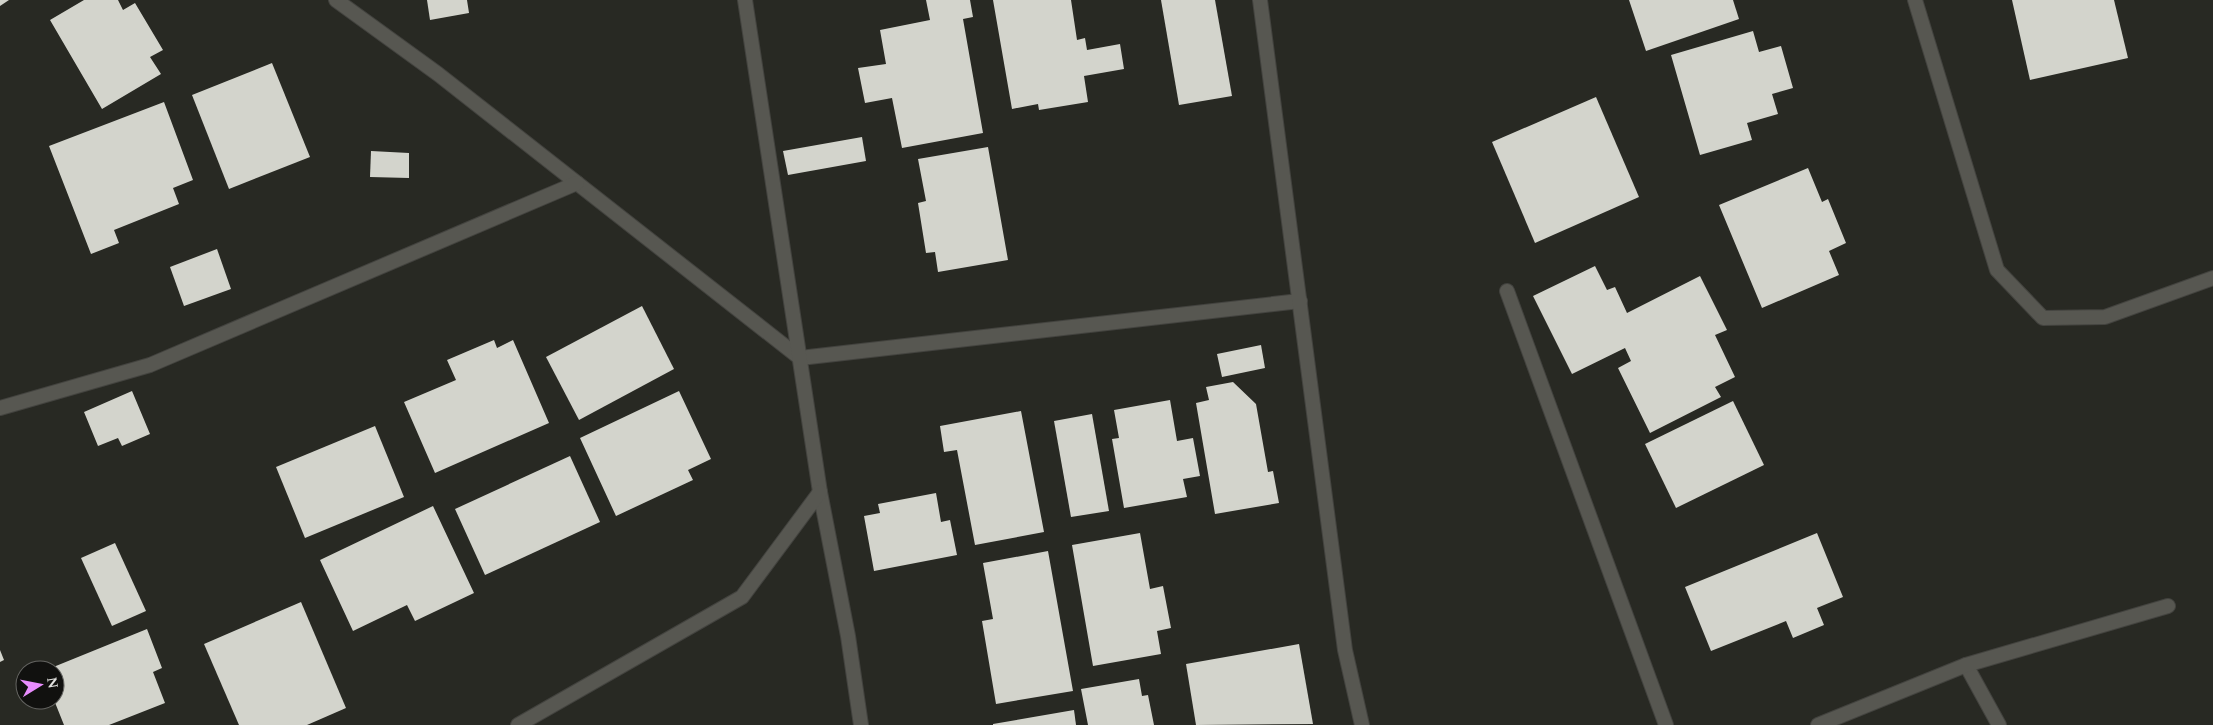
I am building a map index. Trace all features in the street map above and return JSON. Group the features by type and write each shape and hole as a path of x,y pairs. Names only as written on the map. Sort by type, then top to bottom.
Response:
{"street":[{"path":"336,0 438,74 800,358 1300,301"},
{"path":"745,0 820,492 848,636 861,725"},
{"path":"1260,0 1345,650 1362,725"},
{"path":"1915,0 1997,270 2043,318 2105,317 2213,278"},
{"path":"0,408 150,365 576,183"},
{"path":"1507,291 1666,725"},
{"path":"518,725 742,597 820,492"},
{"path":"1818,725 1966,665 2168,606"},
{"path":"1966,665 1999,725"}],"building":[{"path":"0,0 9,0 0,6"},
{"path":"84,0 118,0 123,10 135,3 163,50 150,57 161,74 102,109 50,20"},
{"path":"427,0 467,0 469,13 430,20"},
{"path":"926,0 970,0 973,17 963,19 983,133 902,148 892,98 865,103 858,68 886,64 880,30 930,20"},
{"path":"993,0 1071,0 1077,40 1085,38 1087,50 1120,44 1124,69 1084,76 1088,102 1039,110 1038,104 1012,109"},
{"path":"1161,0 1215,0 1232,96 1179,105"},
{"path":"1629,0 1733,0 1739,19 1646,51"},
{"path":"2012,0 2114,0 2128,58 2030,80"},
{"path":"1753,31 1759,52 1781,46 1793,88 1772,94 1778,114 1747,123 1752,140 1700,155 1671,55"},
{"path":"272,63 310,157 229,189 192,95"},
{"path":"1596,97 1639,197 1535,243 1492,142"},
{"path":"164,102 193,180 173,188 179,204 114,230 119,243 91,254 49,146"},
{"path":"862,137 866,161 788,175 783,151"},
{"path":"988,147 1008,260 938,272 935,252 926,253 918,203 926,201 918,159"},
{"path":"371,151 409,153 409,178 370,177"},
{"path":"1808,168 1822,202 1828,199 1846,243 1829,251 1839,275 1762,308 1719,205"},
{"path":"217,249 231,289 184,306 170,267"},
{"path":"1595,266 1607,290 1615,287 1627,313 1700,276 1727,330 1715,335 1735,377 1715,387 1721,397 1650,433 1618,368 1631,361 1625,348 1572,374 1533,296"},
{"path":"642,306 674,369 579,420 546,357"},
{"path":"494,340 497,348 513,340 549,423 435,473 404,402 456,380 447,360"},
{"path":"1261,345 1265,368 1222,377 1217,354"},
{"path":"1233,382 1256,404 1268,472 1273,471 1279,503 1215,514 1196,403 1209,400 1206,387"},
{"path":"132,391 150,434 122,446 118,438 98,446 84,412"},
{"path":"679,391 711,459 688,470 693,480 616,516 580,438"},
{"path":"1170,400 1177,441 1193,438 1200,476 1183,479 1187,497 1124,508 1112,439 1119,438 1114,410"},
{"path":"1733,401 1764,465 1676,508 1645,444"},
{"path":"1021,411 1044,532 975,545 957,450 944,452 940,426"},
{"path":"1092,414 1109,511 1071,517 1054,421"},
{"path":"375,426 404,497 305,538 276,467"},
{"path":"570,456 600,522 485,575 455,509"},
{"path":"936,493 941,522 950,520 957,555 874,571 864,516 880,513 878,504"},
{"path":"433,506 474,593 415,621 407,605 353,631 320,560"},
{"path":"1140,533 1150,589 1163,586 1171,628 1157,631 1161,654 1093,666 1072,545"},
{"path":"1817,533 1843,597 1817,608 1824,625 1793,638 1786,621 1711,651 1685,587"},
{"path":"115,543 146,611 112,626 81,558"},
{"path":"1048,551 1073,691 996,704 982,621 993,619 983,563"},
{"path":"301,602 346,708 307,725 239,725 204,644"},
{"path":"147,629 162,668 153,672 165,703 109,725 64,725 58,710 65,710 65,662"},
{"path":"1299,644 1313,724 1196,725 1186,664"},
{"path":"0,650 4,660 0,662"},
{"path":"1139,679 1142,696 1148,695 1154,725 1088,725 1081,689"},
{"path":"1074,710 1076,725 993,725 993,724"}]}
